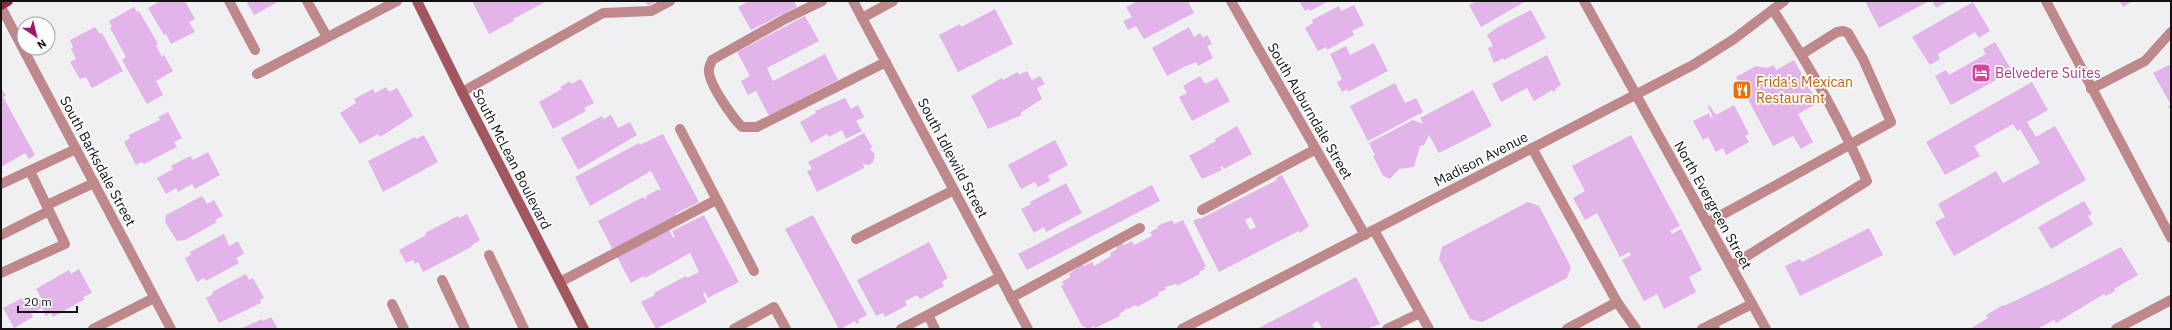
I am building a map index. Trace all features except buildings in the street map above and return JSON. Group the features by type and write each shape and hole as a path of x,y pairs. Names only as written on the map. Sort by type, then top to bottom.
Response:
{"main road":[{"path":"1,6 8,1"},
{"name":"South McLean Boulevard","path":"417,1 584,329"}],"street":[{"path":"228,1 255,50"},
{"path":"307,1 327,37"},
{"path":"257,74 397,1"},
{"path":"462,92 603,13 651,11 670,1"},
{"path":"822,1 785,19 712,60 708,70 710,80 742,127 757,127 886,62"},
{"name":"South Idlewild Street","path":"853,1 1028,329"},
{"path":"862,18 893,1"},
{"name":"South Auburndale Street","path":"1230,1 1316,149 1429,329"},
{"name":"North Evergreen Street","path":"1584,1 1766,329"},
{"name":"Madison Avenue","path":"1182,329 1694,65 1784,1"},
{"path":"2046,1 2091,89 2171,238"},
{"name":"South Barksdale Street","path":"1,6 171,329"},
{"path":"1731,266 1867,181 1851,144 1802,54 1773,10"},
{"path":"1707,223 1891,122 1863,59 1848,33 1842,31 1802,54"},
{"path":"2091,89 2145,61 2171,32"},
{"path":"680,129 754,271"},
{"path":"1532,148 1617,302 1636,329"},
{"path":"1,184 76,149"},
{"path":"1202,210 1316,149"},
{"path":"1,273 65,244 30,171"},
{"path":"1,235 94,183"},
{"path":"856,239 954,190"},
{"path":"560,282 716,200"},
{"path":"1011,298 1140,228"},
{"path":"488,255 524,329"},
{"path":"902,329 1000,277"},
{"path":"442,280 466,329"},
{"path":"93,329 154,298"},
{"path":"2116,329 2171,300"},
{"path":"1567,329 1617,302"},
{"path":"392,304 404,329"},
{"path":"1702,329 1714,326 1752,304"},
{"path":"734,329 774,307 786,329"},
{"path":"1387,329 1420,313"},
{"path":"928,315 935,329"}],"place":[{"name":"Belvedere Suites","path":"1981,73"},
{"name":"Frida's Mexican Restaurant","path":"1742,90"}]}
